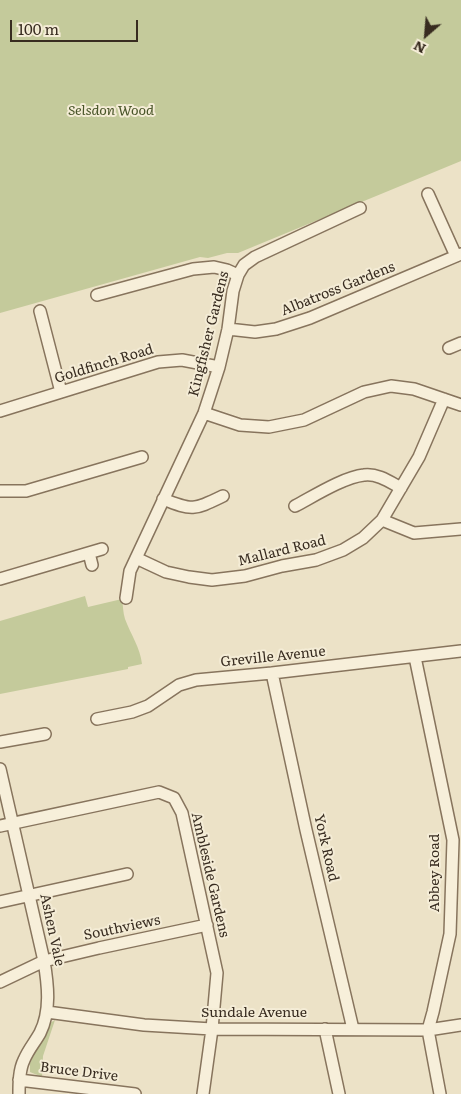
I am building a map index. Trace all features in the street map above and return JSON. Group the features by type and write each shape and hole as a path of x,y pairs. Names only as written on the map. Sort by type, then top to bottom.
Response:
{"street":[{"name":"Albatross Gardens","path":"228,329 255,332 276,330 310,318 458,255 428,194"},
{"name":"Kingfisher Gardens","path":"126,598 132,585 130,571 204,413 219,366 228,329 233,291 238,275 244,265 255,257 360,208"},
{"path":"97,295 193,269 214,267 238,275"},
{"path":"40,311 62,392"},
{"name":"Goldfinch Road","path":"0,411 158,362 182,360 219,366"},
{"path":"204,413 240,425 269,427 304,420 364,392 391,386 414,389 461,406"},
{"name":"Mallard Road","path":"136,558 166,572 212,580 245,576 282,566 316,560 343,550 363,538 382,520 419,457 444,399"},
{"path":"0,491 26,491 137,462"},
{"path":"296,506 349,479 365,475 377,476 401,488"},
{"path":"163,498 184,507 199,508 218,501"},
{"path":"382,520 414,534 461,529"},
{"path":"0,579 102,549"},
{"path":"89,552 92,565"},
{"name":"Greville Avenue","path":"97,719 132,712 148,706 179,685 196,680 461,652"},
{"name":"Abbey Road","path":"415,656 457,844 450,934 428,1030"},
{"name":"York Road","path":"272,673 306,830 353,1029"},
{"path":"0,742 45,734"},
{"name":"Ashen Vale","path":"0,769 30,896 48,985 47,1012 41,1032 24,1061 19,1080 19,1094"},
{"name":"Ambleside Gardens","path":"0,826 160,792 174,798 182,813 217,973 203,1094"},
{"path":"0,902 127,874"},
{"path":"450,934 461,924"},
{"name":"Southviews","path":"0,982 44,961 207,925"},
{"name":"Sundale Avenue","path":"47,1012 144,1025 212,1029 428,1030 461,1026"},
{"path":"325,1029 339,1094"},
{"path":"428,1030 440,1094"},
{"name":"Bruce Drive","path":"19,1080 135,1094"}],"green space":[{"name":"Selsdon Wood","path":"0,0 461,0 461,161 238,253 227,253 208,258 200,257 0,313"},
{"path":"85,596 88,607 122,599 125,619 142,664 128,667 128,669 0,694 0,621"},
{"path":"55,1020 43,1056 42,1077 30,1072 30,1063 50,1023"}]}
